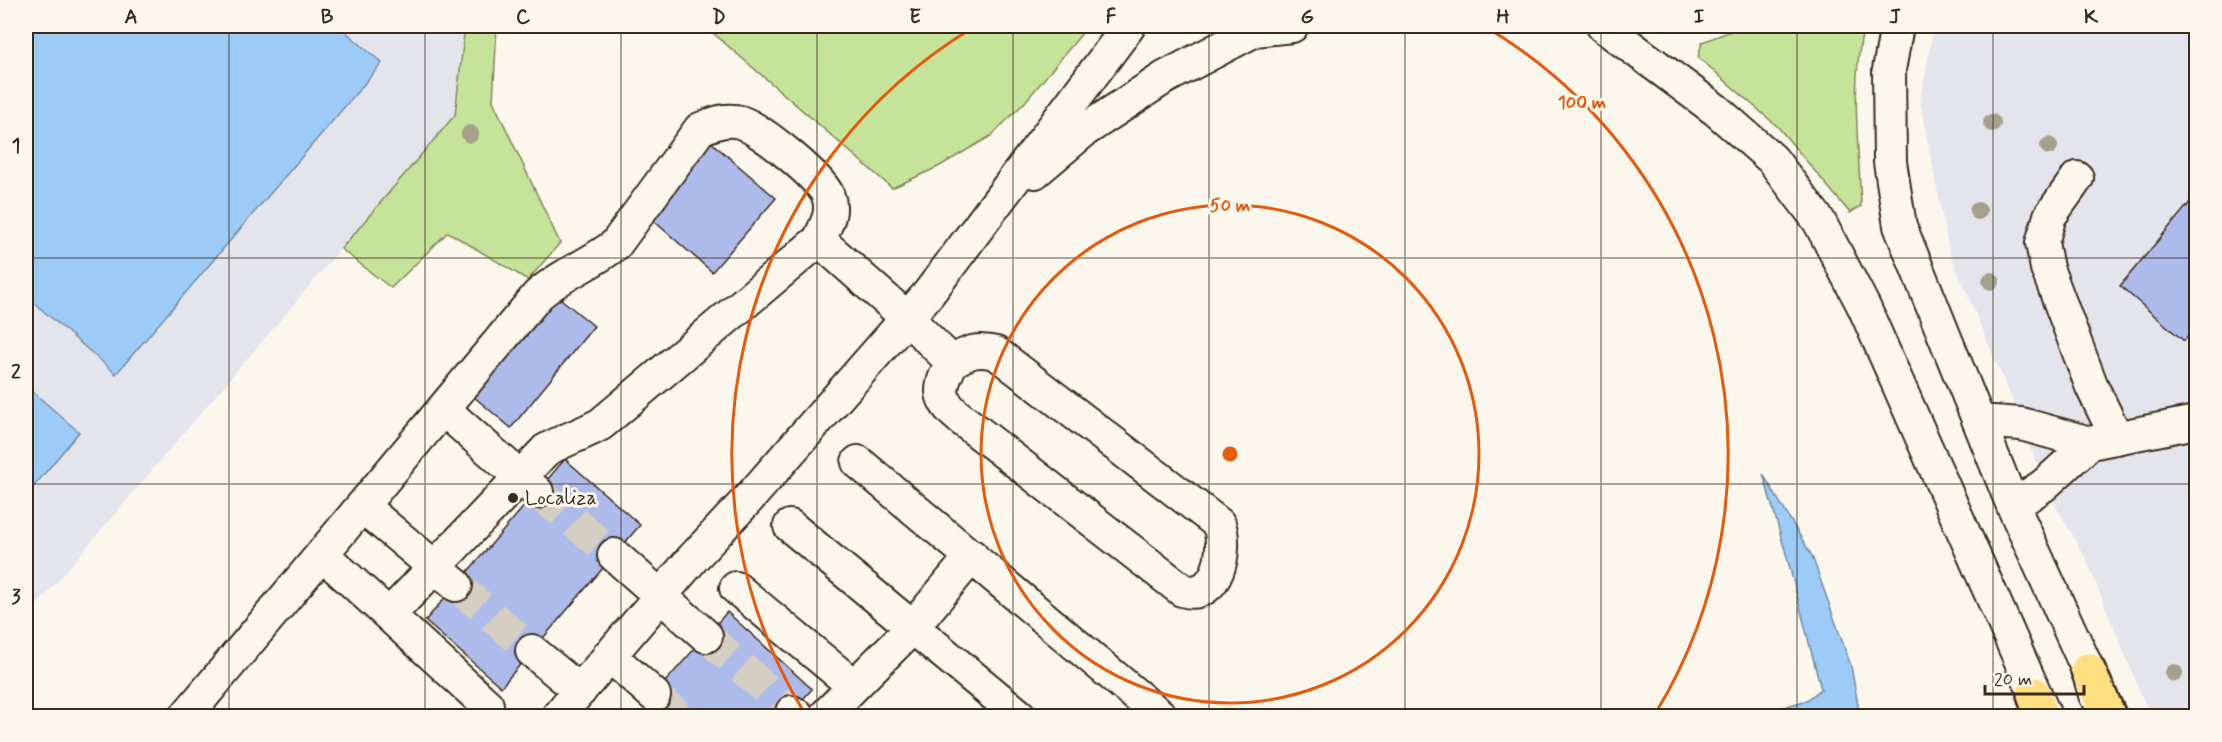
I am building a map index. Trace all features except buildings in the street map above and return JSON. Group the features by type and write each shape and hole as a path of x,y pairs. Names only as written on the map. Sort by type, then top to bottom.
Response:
{"highway":[{"path":"2088,670 2109,717"}],"street":[{"path":"988,212 1105,26"},
{"path":"558,717 660,596 929,293 1130,26"},
{"path":"988,212 1085,130 1164,78 1255,30 1292,26"},
{"path":"1603,26 1716,110 1772,159 1819,220 1864,307 2040,709"},
{"path":"1897,26 1889,70 1890,162 1900,226 2013,506 2088,670 2102,717"},
{"path":"186,717 538,295 548,286 603,255 616,244 700,129 720,121 739,121 756,129 820,182 829,196 831,214 819,240 601,424 546,450 528,484 445,576 389,615"},
{"path":"2077,178 2050,216 2042,243 2047,268 2092,387 2103,441"},
{"path":"819,240 907,318 952,362"},
{"path":"983,350 996,353 1219,524 1223,535 1222,549 1213,581 1204,591 1193,594 1182,590 960,418 946,406 942,394 943,381 952,362 969,351 983,350"},
{"path":"443,409 528,484"},
{"path":"1979,421 2021,424 2103,441 2196,422"},
{"path":"2013,506 2103,441"},
{"path":"858,462 1161,717"},
{"path":"362,506 445,576"},
{"path":"790,526 1020,717"},
{"path":"322,554 488,705"},
{"path":"614,555 706,636"},
{"path":"825,717 912,628 972,556"},
{"path":"736,588 854,686"},
{"path":"532,651 580,691"},
{"path":"609,655 654,695"}],"shaded area":[{"path":"26,26 465,26 455,115 26,618"},
{"path":"1934,26 2196,26 2196,716 2150,716 2085,557 2044,485 2016,409 1949,251 1920,102"}],"green space":[{"path":"465,26 497,26 493,101 560,243 528,280 448,232 391,288 341,249 455,115"},
{"path":"705,26 1088,26 1025,102 991,136 938,167 892,188"},
{"path":"1744,26 1864,26 1856,92 1861,206 1850,213 1778,127 1698,57 1702,42"}],"water":[{"path":"26,26 339,26 382,63 116,374 26,296"},
{"path":"26,386 79,432 26,496"},
{"path":"1763,474 1812,556 1851,666 1860,716 1754,716 1807,700 1821,689"}],"tunnel":[{"path":"537,492 614,555"},
{"path":"456,585 532,651"},
{"path":"706,636 792,712"},
{"path":"654,695 678,716"}],"place":[{"name":"Localiza","path":"513,498"}]}
